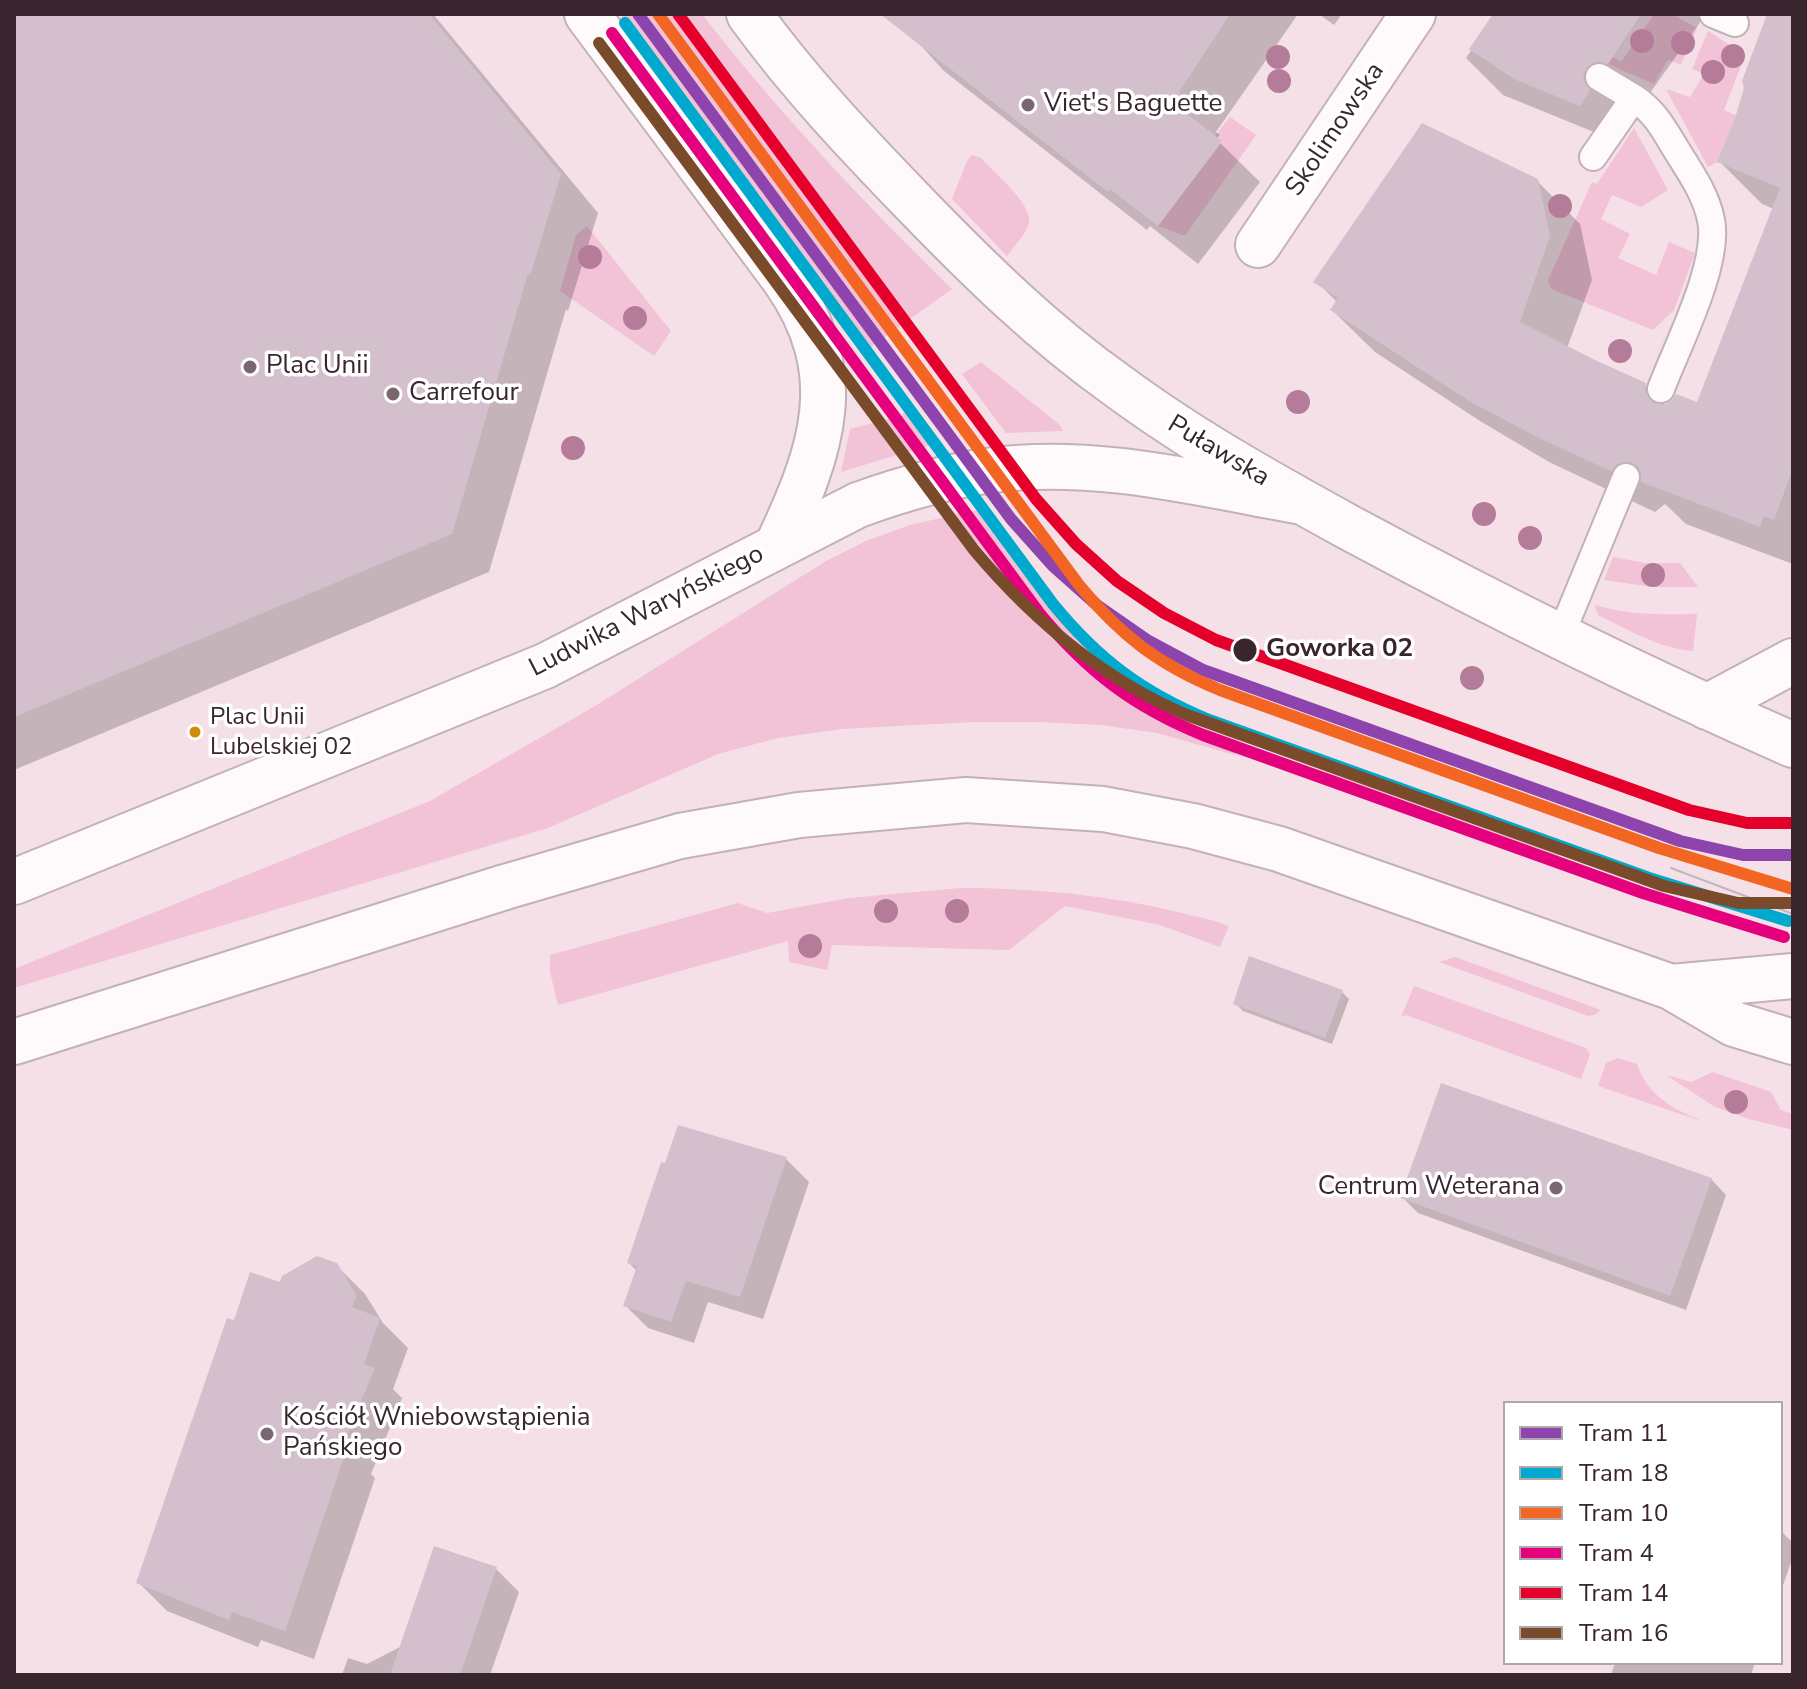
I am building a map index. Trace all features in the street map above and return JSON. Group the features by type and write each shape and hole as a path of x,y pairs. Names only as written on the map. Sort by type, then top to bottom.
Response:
{"main road":[{"path":"587,14 791,288 815,333 823,380 821,423 800,498 777,546"},
{"name":"Puławska","path":"749,14 835,122 966,257 1063,345 1150,410 1302,502 1560,637 1793,745"},
{"name":"Skolimowska","path":"1258,245 1413,14"},
{"name":"Ludwika Waryńskiego","path":"14,882 545,666 858,505 937,480 996,470 1071,467 1112,470 1302,502"},
{"path":"1707,707 1793,661"},
{"path":"14,1042 490,891 680,836 766,820 932,802 1004,802 1103,809 1238,837 1322,863 1671,987 1734,1024 1793,1042"},
{"path":"1671,987 1793,976"}],"lane":[{"path":"1599,77 1650,108 1702,192 1712,224 1707,269 1661,389"},
{"path":"1593,157 1634,98"},
{"path":"1560,637 1626,477"}],"shaded area":[{"path":"620,14 702,14 822,156 952,289 868,349"},
{"path":"1654,14 1672,14 1697,28 1681,65 1668,60 1654,84 1608,64 1610,55 1621,62"},
{"path":"1708,31 1745,55 1724,110 1736,115 1717,162 1708,167 1666,89 1690,97 1704,74 1692,69"},
{"path":"1230,117 1256,135 1185,236 1158,226 1222,142 1215,136"},
{"path":"1634,128 1668,190 1641,207 1612,195 1601,219 1630,234 1618,258 1656,275 1669,242 1695,253 1674,310 1653,330 1551,289 1548,280 1592,182 1597,184"},
{"path":"972,155 981,158 1003,180 1019,198 1029,216 1025,232 1007,256 952,199"},
{"path":"587,226 671,331 654,356 560,291 576,235"},
{"path":"981,362 1060,425 1063,431 1006,433 962,374"},
{"path":"912,408 937,443 841,472 850,429 900,416"},
{"path":"985,508 1067,620 1105,660 1150,692 1226,724 1225,728 1241,734 1235,755 1157,733 1101,725 1037,722 842,729 778,738 718,754 548,828 14,988 14,969 430,801 595,706 826,561 866,541 910,525"},
{"path":"1613,557 1645,563 1680,563 1698,587 1652,587 1604,580"},
{"path":"1595,605 1646,614 1697,614 1693,651 1668,646 1632,632 1598,615"},
{"path":"1329,761 1563,845 1557,862 1322,780"},
{"path":"960,888 1016,889 1099,897 1155,907 1229,926 1220,947 1160,925 1065,906 1009,950 832,945 827,970 789,962 788,941 558,1005 550,972 550,955 738,903 767,913 849,898"},
{"path":"1455,957 1601,1010 1588,1016 1439,962"},
{"path":"1414,986 1586,1048 1590,1054 1581,1079 1406,1015 1401,1017"},
{"path":"1618,1058 1637,1064 1648,1085 1663,1100 1704,1122 1598,1086 1606,1063"},
{"path":"1713,1072 1771,1092 1781,1110 1793,1114 1793,1130 1715,1107 1666,1075 1691,1082"}],"building":[{"name":"Plac Unii","path":"14,14 429,14 561,174 530,276 528,273 452,534 14,717"},
{"path":"880,14 1230,14 1174,104 1222,141 1158,226 1110,189 1108,192"},
{"path":"1493,14 1641,14 1608,64 1598,61 1586,68 1583,78 1590,90 1580,106 1514,79 1469,49"},
{"path":"1767,14 1793,14 1793,468 1774,520 1764,516 1760,527 1641,482 1639,468 1631,462 1617,464 1611,471 1539,438 1469,401 1330,310 1338,298 1313,282 1422,123 1538,179 1550,236 1520,322 1646,383 1645,392 1654,403 1664,405 1676,394 1697,402 1780,188 1717,162 1736,115 1744,88 1742,81"},
{"path":"1249,956 1343,990 1325,1038 1233,1004"},
{"name":"Centrum Weterana","path":"1441,1083 1712,1178 1670,1296 1400,1198"},
{"path":"678,1125 787,1157 740,1297 686,1281 671,1322 623,1306 637,1266 627,1263 661,1162 665,1163"},
{"name":"Kościół Wniebowstąpienia Pańskiego","path":"317,1256 337,1263 357,1296 352,1307 380,1318 364,1364 375,1368 342,1446 347,1448 285,1631 232,1612 229,1620 136,1583 227,1318 234,1320 250,1272 280,1282 282,1276"},
{"path":"434,1546 497,1567 460,1675 390,1675"}],"tram line":[{"name":"11","path":"638,14 1011,519 1053,566 1098,606 1147,640 1203,670 1680,841 1743,855 1793,855"},
{"name":"10","path":"658,14 1079,585 1110,619 1142,647 1178,670 1220,690 1659,848 1793,889"},
{"name":"14","path":"678,14 1036,499 1076,544 1117,581 1164,613 1216,640 1689,810 1747,823 1793,823"},
{"name":"18","path":"625,23 1053,604 1087,642 1123,672 1163,698 1209,720 1649,878 1788,921"},
{"name":"4","path":"612,33 1040,614 1076,653 1114,686 1155,712 1203,735 1643,893 1784,937"},
{"name":"16","path":"599,43 974,550 1020,600 1098,665 1126,684 1187,715 1664,886 1738,903 1793,903"},
{"path":"1671,868 1793,914"}],"place":[{"name":"Viet's Baguette","path":"1028,105"},
{"name":"Plac Unii","path":"250,367"},
{"name":"Carrefour","path":"393,394"},
{"name":"Goworka 02","path":"1245,650"},
{"name":"Plac Unii Lubelskiej 02","path":"195,732"},
{"name":"Centrum Weterana","path":"1556,1188"},
{"name":"Kościół Wniebowstąpienia Pańskiego","path":"267,1434"}]}
